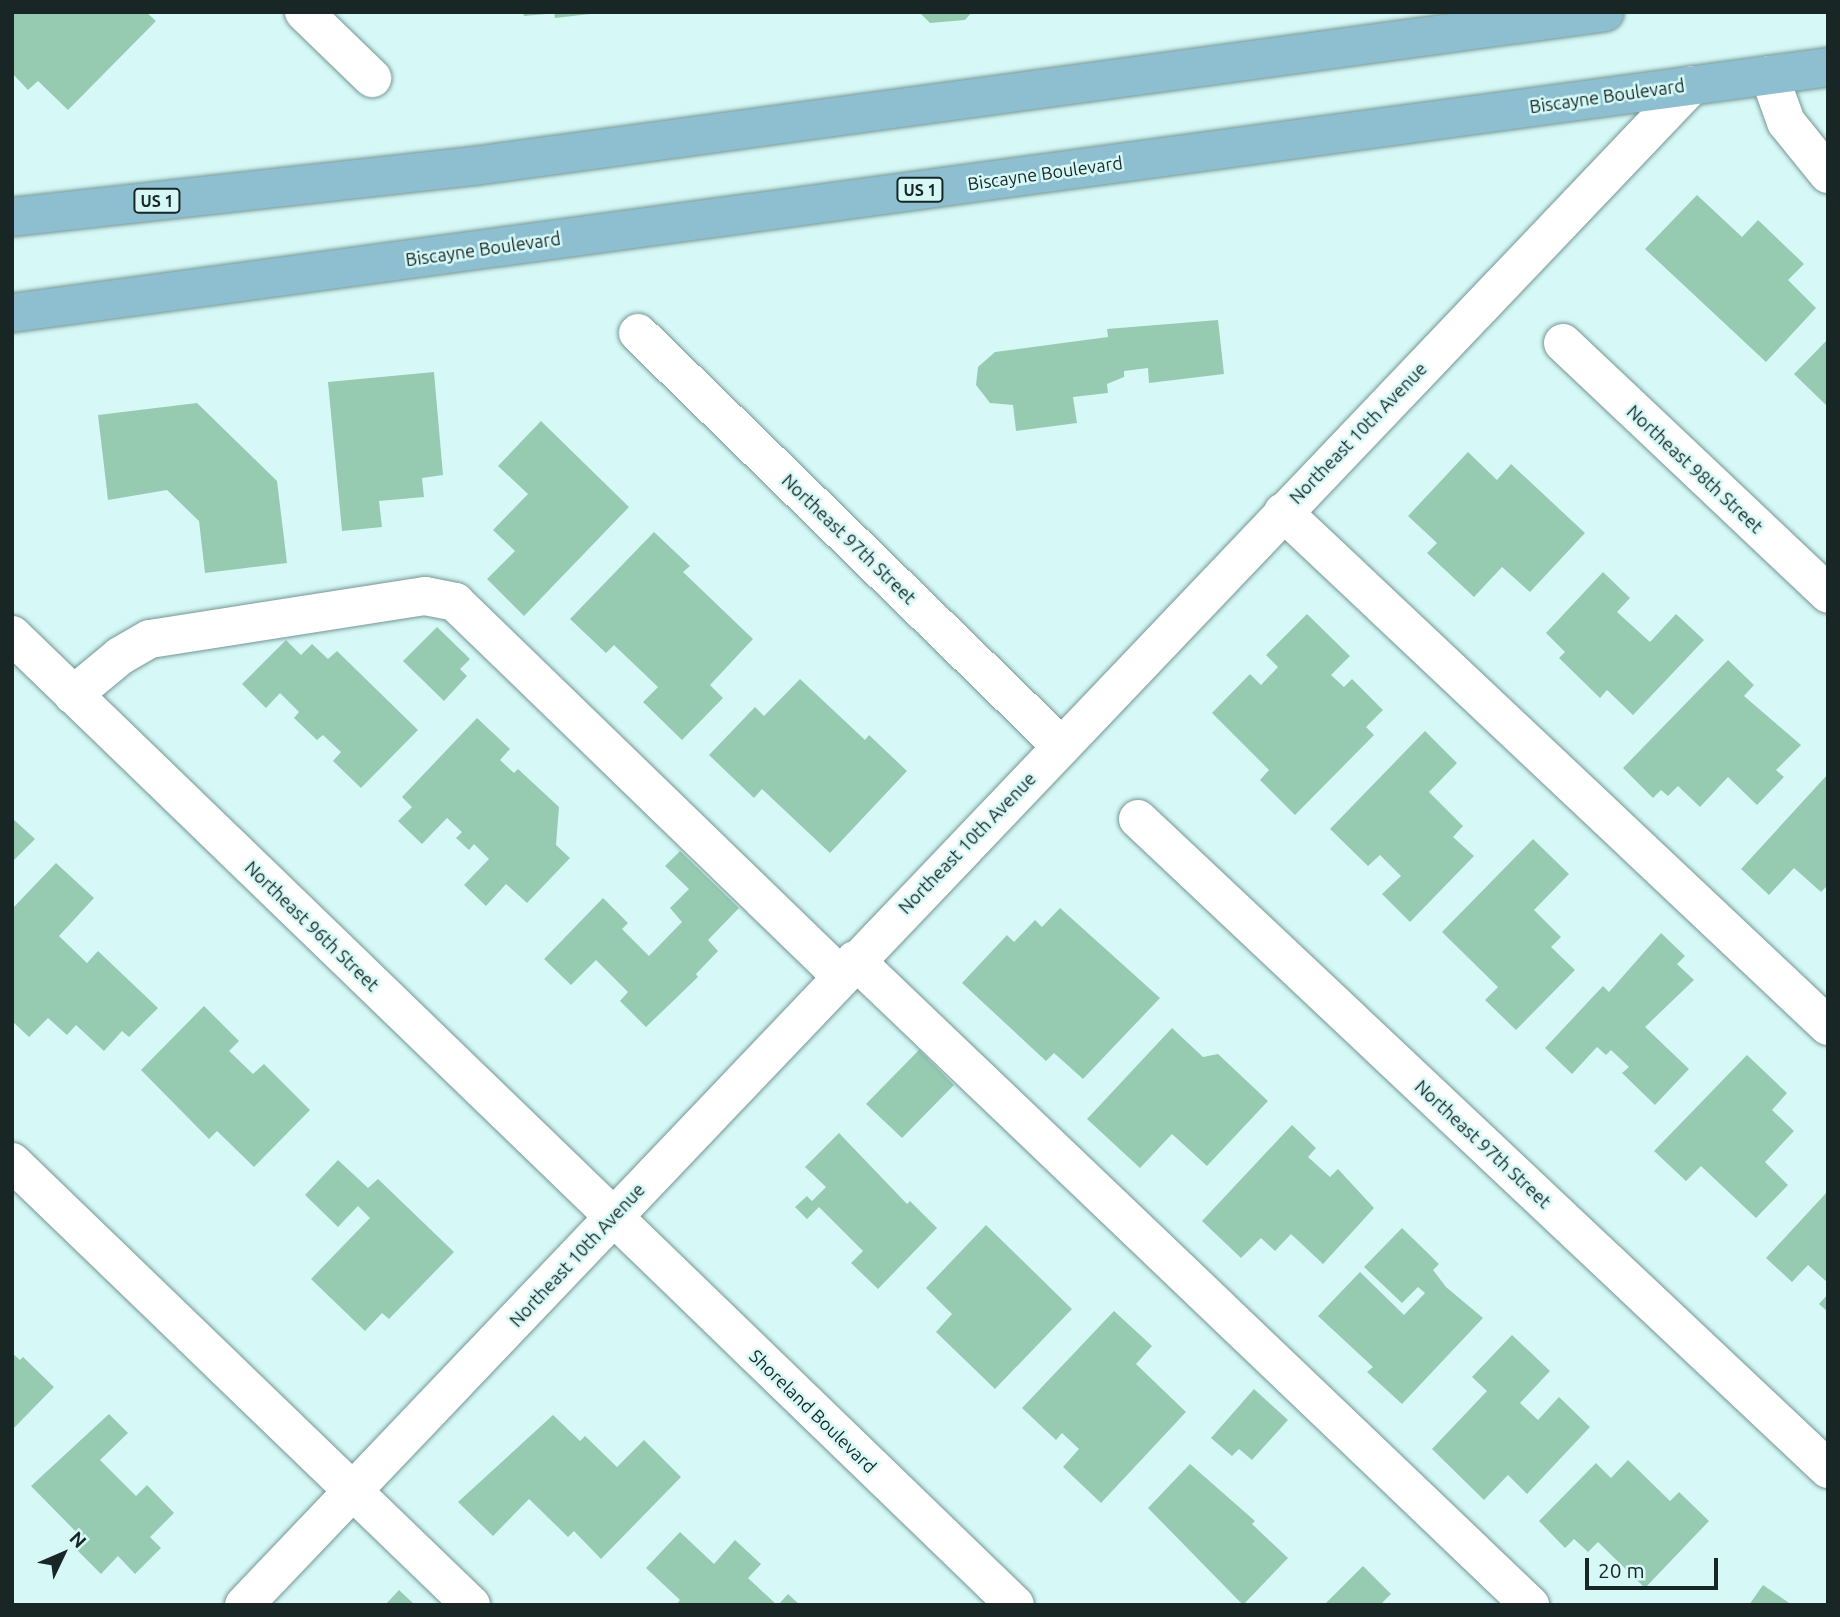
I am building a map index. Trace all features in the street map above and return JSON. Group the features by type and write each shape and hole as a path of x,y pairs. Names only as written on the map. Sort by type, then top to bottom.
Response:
{"main road":[{"name":"US 1","path":"12,217 474,166 1605,12"},
{"name":"Biscayne Boulevard","path":"12,313 1828,66"}],"street":[{"path":"304,12 372,78"},
{"path":"1769,75 1786,122 1828,174"},
{"name":"Northeast 10th Avenue","path":"244,1605 1692,85"},
{"name":"Northeast 97th Street","path":"638,333 1061,746"},
{"name":"Northeast 98th Street","path":"1563,343 1828,594"},
{"path":"1283,512 1828,1026"},
{"path":"73,695 128,650 150,639 425,596 455,601 1530,1605"},
{"name":"Northeast 96th Street","path":"12,635 611,1217"},
{"name":"Northeast 97th Street","path":"1138,819 1828,1469"},
{"path":"12,1162 471,1605"},
{"name":"Shoreland Boulevard","path":"611,1217 1015,1605"}],"building":[{"path":"12,12 146,12 156,21 68,110 38,81 28,90 12,73"},
{"path":"523,12 547,12 547,14 524,16"},
{"path":"554,12 590,12 590,14 555,18"},
{"path":"919,12 972,12 965,20 930,23"},
{"path":"1697,195 1742,237 1758,220 1804,264 1788,280 1816,308 1766,362 1645,249"},
{"path":"1218,320 1224,374 1149,383 1148,368 1124,371 1124,377 1107,384 1108,393 1073,397 1077,423 1016,431 1013,405 990,403 976,385 978,367 995,352 1108,337 1107,329"},
{"path":"1828,339 1828,407 1794,374"},
{"path":"434,372 443,475 422,478 424,497 379,501 382,527 342,531 328,382"},
{"path":"197,403 277,481 287,563 205,573 199,521 167,490 108,500 98,415"},
{"path":"541,421 629,507 524,616 487,579 515,551 493,530 528,494 498,466"},
{"path":"1468,452 1497,480 1511,464 1585,533 1530,592 1502,567 1474,597 1427,553 1437,543 1408,516"},
{"path":"654,532 690,566 683,572 753,639 710,685 723,698 682,740 643,702 658,687 614,645 606,653 570,619"},
{"path":"1603,572 1630,598 1617,612 1650,642 1676,614 1704,640 1633,715 1607,690 1600,698 1559,658 1565,652 1546,633"},
{"path":"1307,614 1350,656 1331,675 1344,687 1352,679 1383,710 1366,727 1374,735 1295,815 1260,780 1269,770 1212,713 1250,674 1261,685 1278,667 1266,655"},
{"path":"437,627 470,659 460,669 467,676 444,701 403,661"},
{"path":"286,640 301,655 312,644 328,659 337,651 418,730 361,788 333,761 341,752 323,735 317,740 294,718 299,712 280,693 266,708 242,684"},
{"path":"1728,660 1754,685 1744,696 1801,745 1776,770 1784,777 1757,805 1728,777 1700,807 1678,786 1668,796 1661,790 1653,798 1623,768"},
{"path":"800,679 865,740 869,735 907,771 830,853 762,789 754,798 709,755 755,707 764,716"},
{"path":"477,718 510,749 500,760 514,773 518,769 559,807 556,845 570,858 527,903 506,884 486,906 464,885 489,859 474,844 469,850 456,838 462,832 447,818 422,844 398,821 412,807 402,797"},
{"path":"1425,731 1457,763 1429,792 1463,826 1453,837 1474,856 1410,922 1382,894 1401,876 1380,855 1368,866 1330,829"},
{"path":"1828,774 1828,885 1821,892 1794,868 1769,895 1741,869"},
{"path":"12,818 35,839 12,862"},
{"path":"1533,839 1569,874 1534,910 1561,937 1551,947 1575,970 1516,1030 1485,1000 1498,987 1442,932"},
{"path":"680,851 739,908 708,940 718,951 696,974 698,977 646,1027 620,1001 628,992 596,960 571,985 544,959 603,898 628,923 622,929 649,956 682,922 670,908 689,889 665,866"},
{"path":"56,863 94,898 59,936 87,963 98,951 158,1008 129,1037 122,1031 104,1051 76,1025 67,1035 48,1018 29,1037 12,1021 12,909"},
{"path":"1060,908 1160,998 1083,1079 1054,1053 1046,1061 962,983 1007,935 1014,942 1035,920 1042,927"},
{"path":"1661,933 1685,956 1677,964 1694,980 1645,1027 1689,1069 1655,1105 1622,1073 1629,1067 1611,1050 1606,1055 1597,1047 1572,1074 1545,1048 1603,986 1609,992"},
{"path":"204,1006 239,1041 229,1051 253,1074 264,1064 310,1110 254,1167 217,1131 209,1139 141,1070"},
{"path":"1172,1028 1203,1057 1218,1054 1268,1101 1207,1166 1172,1134 1140,1168 1087,1119"},
{"path":"919,1050 954,1085 902,1138 866,1104"},
{"path":"1747,1055 1787,1093 1772,1110 1794,1131 1765,1162 1788,1185 1756,1218 1701,1166 1686,1181 1654,1151"},
{"path":"1292,1125 1316,1148 1308,1157 1330,1177 1338,1169 1374,1208 1323,1264 1291,1234 1275,1251 1261,1238 1241,1258 1202,1221"},
{"path":"839,1133 907,1204 910,1201 937,1228 878,1289 851,1263 863,1251 819,1207 807,1219 795,1207 807,1196 812,1201 826,1187 805,1167"},
{"path":"338,1160 368,1188 378,1179 454,1252 389,1319 382,1313 365,1331 311,1279 370,1218 358,1206 338,1227 305,1195"},
{"path":"1828,1191 1828,1283 1808,1265 1792,1282 1766,1258"},
{"path":"986,1225 1072,1309 995,1389 936,1332 952,1314 926,1288"},
{"path":"1402,1228 1439,1264 1433,1270 1446,1287 1483,1318 1402,1404 1367,1372 1373,1367 1318,1316 1360,1272 1404,1315 1425,1293 1418,1287 1402,1303 1364,1267"},
{"path":"1828,1294 1828,1312 1819,1304"},
{"path":"1114,1311 1152,1346 1136,1364 1186,1412 1101,1503 1063,1467 1079,1449 1062,1433 1056,1440 1022,1408"},
{"path":"1512,1335 1550,1371 1520,1403 1538,1420 1559,1397 1590,1427 1527,1494 1508,1475 1484,1500 1432,1449 1487,1391 1472,1377"},
{"path":"12,1353 20,1360 23,1357 54,1387 12,1430"},
{"path":"1254,1389 1288,1420 1252,1460 1239,1449 1232,1456 1211,1438"},
{"path":"109,1414 128,1433 100,1460 136,1496 147,1485 174,1513 150,1537 161,1548 135,1574 118,1556 101,1574 76,1549 85,1541 31,1486"},
{"path":"553,1415 580,1441 585,1436 617,1467 644,1440 681,1477 601,1559 574,1531 568,1537 529,1499 493,1536 458,1502"},
{"path":"1628,1460 1670,1501 1679,1492 1709,1521 1645,1588 1598,1542 1588,1552 1574,1539 1565,1548 1539,1521 1596,1463 1611,1478"},
{"path":"1190,1464 1255,1521 1252,1524 1288,1558 1243,1605 1148,1508"},
{"path":"680,1532 714,1564 735,1540 761,1564 748,1578 777,1605 676,1605 680,1600 646,1568"},
{"path":"1363,1566 1391,1594 1380,1605 1324,1605"},
{"path":"1763,1585 1792,1605 1749,1605"},
{"path":"399,1590 415,1605 385,1605"},
{"path":"788,1594 800,1605 778,1605"}]}
